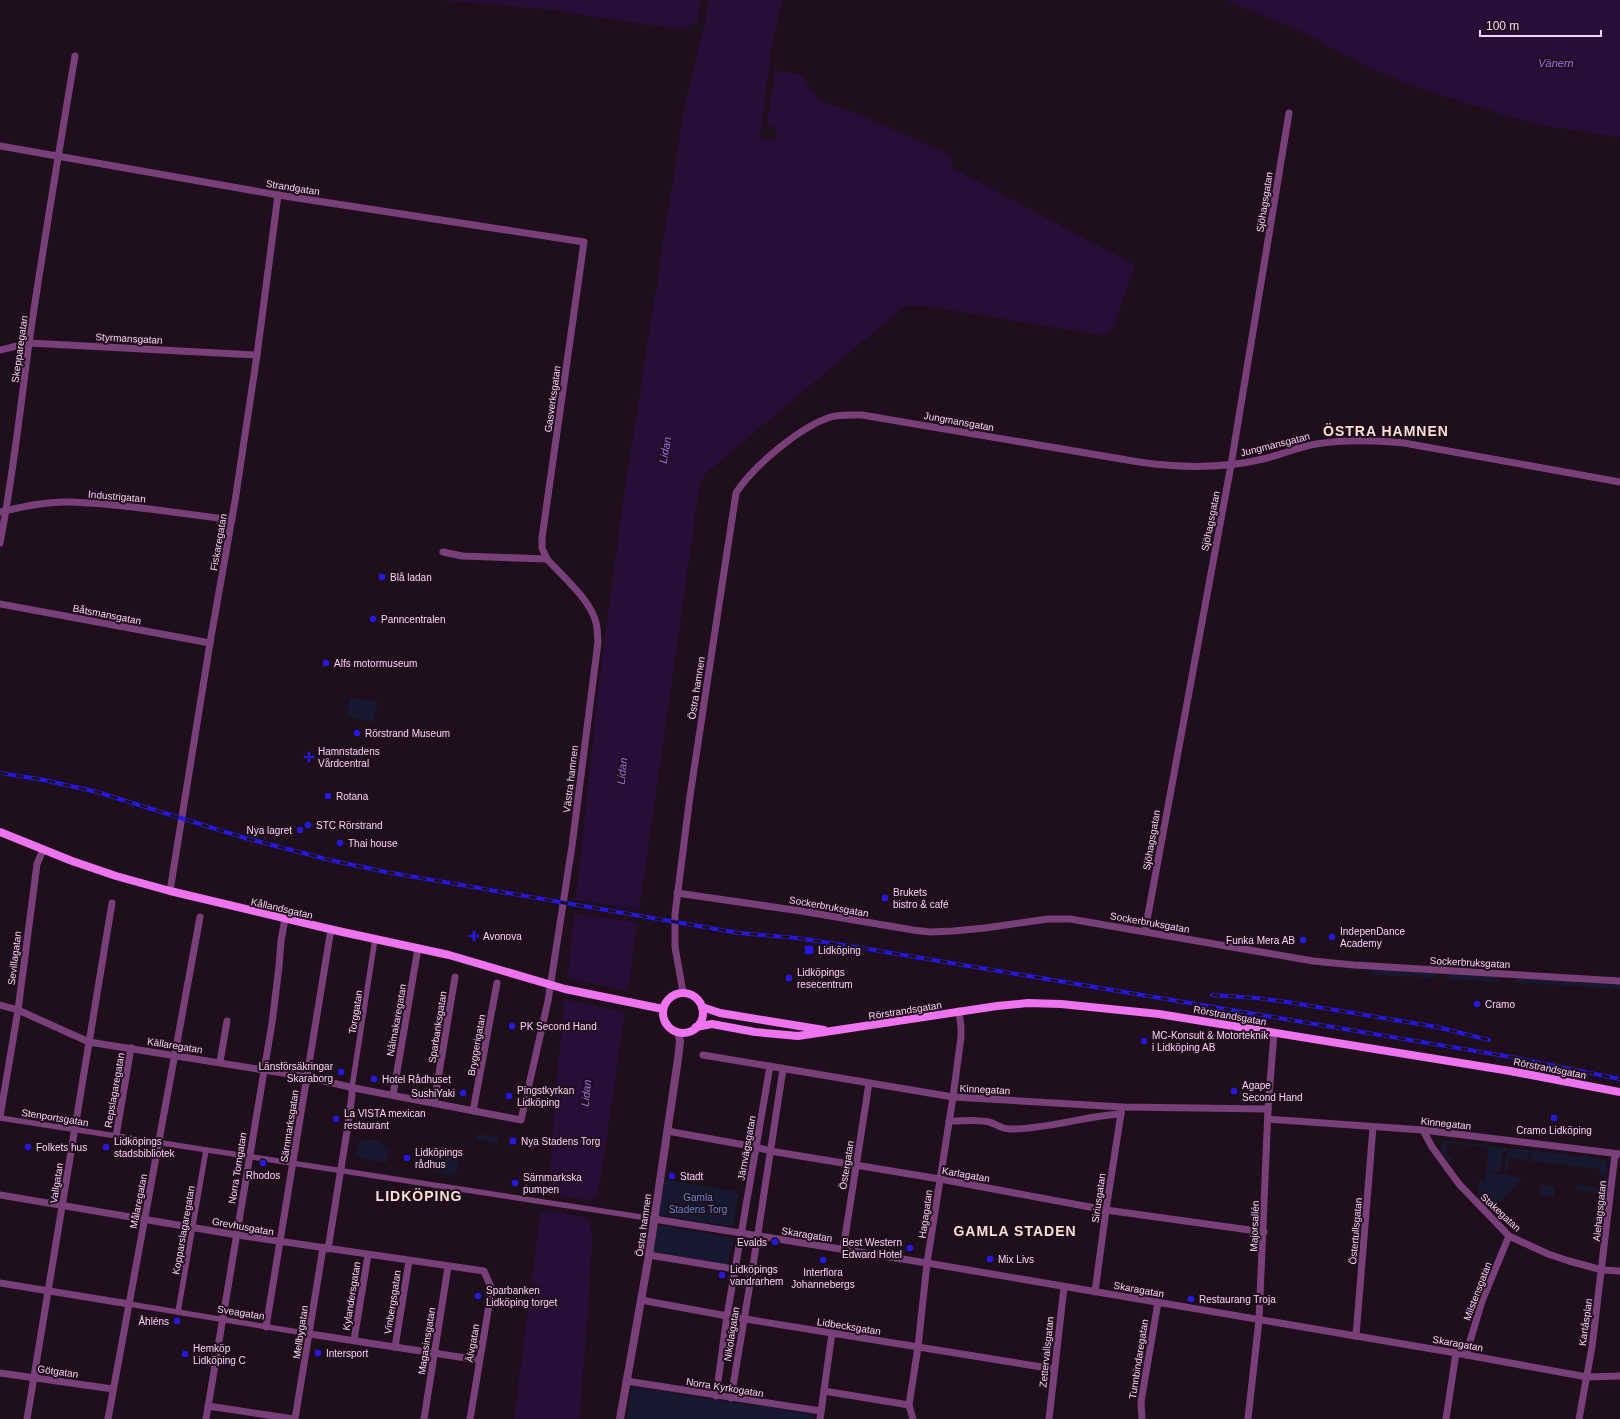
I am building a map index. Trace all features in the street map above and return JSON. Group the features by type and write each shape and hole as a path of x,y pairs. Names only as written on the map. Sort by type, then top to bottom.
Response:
{"main road":[{"name":"Kållandsgatan","path":"0,832 43,850 116,876 170,892 418,948 492,967 565,989 663,1009"},
{"path":"683,992 695,997 702,1007 702,1018 696,1027 690,1031 678,1032 668,1026 662,1015 665,1002 676,993 683,992"},
{"name":"Rörstrandsgatan","path":"696,1027 712,1024 755,1032 798,1036 959,1011 1028,1003 1060,1004 1159,1014 1510,1071 1620,1092"},
{"name":"Rörstrandsgatan","path":"702,1007 720,1014 834,1031"}],"street":[{"name":"Skepparegatan","path":"0,543 3,511 75,56"},
{"name":"Sjöhagsgatan","path":"1145,931 1231,465 1289,113"},
{"name":"Strandgatan","path":"0,146 278,195 584,242"},
{"name":"Fiskaregatan","path":"170,892 184,795 232,520 257,355 278,195"},
{"name":"Gasverksgatan","path":"547,558 542,548 542,538 584,242"},
{"name":"Styrmansgatan","path":"0,350 30,343 257,355"},
{"name":"Jungmansgatan","path":"816,423 844,414 862,415 1187,468 1231,465 1265,459 1316,444 1351,440 1404,443 1620,482"},
{"name":"Östra hamnen","path":"683,992 674,931 677,893 690,796 736,493 743,481 759,465 785,444 816,423"},
{"name":"Industrigatan","path":"3,511 50,503 69,502 122,506 232,520"},
{"path":"443,552 462,556 547,558"},
{"name":"Västra hamnen","path":"473,1111 521,1120 548,1000 572,846 598,642 596,623 589,607 547,558"},
{"name":"Båtsmansgatan","path":"0,604 210,643"},
{"name":"Sevillagatan","path":"0,1117 18,1010 37,864 43,850"},
{"name":"Sockerbruksgatan","path":"677,893 800,911 913,930 952,931 1058,918 1145,931 1228,947 1314,961 1354,965 1620,981"},
{"name":"Vallgatan","path":"27,1419 112,903"},
{"name":"Målaregatan","path":"108,1419 144,1218 160,1143 200,917"},
{"name":"Norra Torngatan","path":"206,1419 272,1023 279,967 280,941 285,919"},
{"name":"Särnmarksgatan","path":"266,1327 331,929"},
{"name":"Torggatan","path":"352,1088 375,939"},
{"name":"Nålmakaregatan","path":"393,1095 418,948"},
{"name":"Sparbanksgatan","path":"434,1104 455,977"},
{"name":"Bryggerigatan","path":"473,1111 489,1032 497,982"},
{"name":"Källaregatan","path":"0,1005 18,1010 89,1042 307,1077 352,1088"},
{"name":"Hagagatan","path":"913,1419 909,1405 918,1347 927,1263 954,1097 961,1037 959,1011"},
{"path":"220,1062 227,1021"},
{"name":"Östra hamnen","path":"620,1419 649,1255 678,1058 680,1041 678,1032"},
{"name":"Majorsallén","path":"1248,1419 1259,1320 1264,1232 1268,1109 1274,1033"},
{"name":"Repslagaregatan","path":"116,1136 132,1048"},
{"name":"Kinnegatan","path":"703,1055 954,1097 1121,1110 1268,1109"},
{"name":"Järnvägsgatan","path":"741,1234 770,1066"},
{"path":"649,1255 752,1272 783,1068"},
{"name":"Östergatan","path":"843,1250 869,1083"},
{"path":"352,1088 473,1111"},
{"name":"Mellbygatan","path":"295,1419 326,1248 342,1171 352,1088"},
{"path":"949,1121 986,1121 1004,1129 1017,1129 1056,1125 1102,1116 1121,1110"},
{"name":"Siriusgatan","path":"1095,1292 1121,1110"},
{"name":"Stenportsgatan","path":"0,1117 293,1164 654,1219"},
{"name":"Kinnegatan","path":"1268,1119 1422,1130 1618,1154"},
{"name":"Östertullsgatan","path":"1356,1336 1374,1127"},
{"name":"Stakegatan","path":"1422,1130 1432,1147 1459,1184 1509,1236 1548,1254 1580,1265 1602,1270 1620,1271"},
{"name":"Karlagatan","path":"667,1131 756,1147 770,1151 940,1179 1106,1210 1264,1232"},
{"name":"Kopparslagaregatan","path":"178,1312 206,1150"},
{"name":"Alehagsgatan","path":"1602,1270 1618,1154"},
{"name":"Grevhusgatan","path":"0,1195 144,1218 279,1242 484,1271"},
{"name":"Skaragatan","path":"654,1219 1064,1286 1587,1377 1620,1376"},
{"path":"735,1270 741,1234"},
{"name":"Milstensgatan","path":"1466,1355 1482,1300 1509,1236"},
{"name":"Kylandersgatan","path":"354,1340 368,1255"},
{"name":"Vinbergsgatan","path":"395,1347 409,1261"},
{"name":"Magasinsgatan","path":"424,1419 448,1267"},
{"name":"Nikolaigatan","path":"716,1396 735,1270"},
{"name":"Kartåsplan","path":"1579,1419 1587,1377 1602,1270"},
{"name":"Älvgatan","path":"470,1419 489,1305 490,1287 484,1271"},
{"name":"Nikolaigatan","path":"731,1398 752,1272"},
{"name":"Sveagatan","path":"0,1283 266,1327 479,1360"},
{"name":"Zettervallsgatan","path":"1049,1419 1064,1286"},
{"name":"Lidbecksgatan","path":"641,1300 743,1319 1054,1370"},
{"name":"Tunnbindaregatan","path":"1142,1419 1141,1402 1158,1302"},
{"path":"820,1415 832,1333"},
{"path":"1446,1419 1456,1353"},
{"name":"Götgatan","path":"0,1373 113,1389"},
{"name":"Norra Kyrkogatan","path":"626,1381 731,1398 820,1415"},
{"path":"824,1391 909,1405"},
{"path":"208,1406 250,1416 295,1419"}],"green space":[{"path":"350,698 378,702 374,722 347,717"},
{"path":"1373,969 1431,972 1434,973 1436,978 1368,974"},
{"path":"1451,974 1496,977 1499,982 1447,979"},
{"path":"1516,978 1620,984 1620,989 1513,982"},
{"path":"478,1134 498,1137 498,1142 495,1143 477,1140"},
{"path":"376,1140 388,1147 386,1163 356,1157 358,1142"},
{"path":"1442,1140 1509,1148 1503,1155 1501,1172 1486,1170 1489,1147 1448,1143 1446,1155 1452,1156 1450,1163 1441,1150"},
{"path":"1510,1148 1529,1150 1528,1160 1509,1158 1507,1171 1504,1170 1506,1154 1510,1151"},
{"path":"1532,1150 1608,1160 1605,1183 1604,1175 1600,1174 1600,1169 1530,1161"},
{"path":"434,1152 460,1156 456,1176 430,1172"},
{"path":"1486,1172 1520,1177 1522,1179 1491,1210 1478,1197 1479,1180 1485,1181"},
{"name":"Gamla Stadens Torg","path":"662,1179 739,1192 733,1227 656,1214"},
{"path":"1541,1185 1555,1187 1554,1196 1540,1195"},
{"path":"1577,1185 1604,1188 1604,1194 1577,1190"},
{"name":"Gamla Stadens Torg","path":"655,1225 733,1238 728,1264 650,1251"},
{"path":"632,1387 813,1414 813,1419 627,1419"}],"water":[{"path":"438,0 701,0 697,23 694,23 685,29 544,9"},
{"name":"Lidan","path":"708,0 782,0 772,44 760,138 777,141 776,129 767,125 775,71 801,74 819,101 851,111 951,155 952,168 1135,265 1118,315 1106,336 936,308 906,305 706,473 700,483 611,1109 597,1197 591,1201 587,1216 592,1231 592,1242 579,1419 514,1419 540,1218 541,1213 545,1210 549,1192 555,1093 567,980 601,667 623,502 683,115 704,26"},
{"name":"Vänern","path":"1226,0 1620,0 1620,137 1540,125 1422,89 1372,69 1304,33"}],"pier":[{"path":"574,899 641,910 639,923 572,913"},
{"path":"566,978 627,991 624,1012 564,999"},
{"path":"546,1194 592,1201 590,1218 542,1210"}],"railway":[{"path":"0,773 39,779 97,792 245,838 330,860 386,872 739,933 797,938 844,945 1517,1058 1620,1079"},
{"path":"1212,995 1287,1002 1437,1027 1489,1040"}],"place":[{"name":"Blå ladan","path":"382,577"},
{"name":"Panncentralen","path":"373,619"},
{"name":"Alfs motormuseum","path":"326,663"},
{"name":"Rörstrand Museum","path":"357,733"},
{"name":"Hamnstadens Vårdcentral","path":"309,757"},
{"name":"Rotana","path":"328,796"},
{"name":"STC Rörstrand","path":"308,825"},
{"name":"Nya lagret","path":"300,830"},
{"name":"Thai house","path":"340,843"},
{"name":"Brukets bistro & café","path":"885,898"},
{"name":"Avonova","path":"474,936"},
{"name":"IndepenDance Academy","path":"1332,937"},
{"name":"Funka Mera AB","path":"1303,940"},
{"name":"Lidköping","path":"809,950"},
{"name":"Lidköpings resecentrum","path":"789,978"},
{"name":"Cramo","path":"1477,1004"},
{"name":"PK Second Hand","path":"512,1026"},
{"name":"MC-Konsult & Motorteknik i Lidköping AB","path":"1144,1041"},
{"name":"Länsförsäkringar Skaraborg","path":"341,1072"},
{"name":"Hotel Rådhuset","path":"374,1079"},
{"name":"Agape Second Hand","path":"1234,1091"},
{"name":"SushiYaki","path":"463,1093"},
{"name":"Pingstkyrkan Lidköping","path":"509,1096"},
{"name":"Cramo Lidköping","path":"1554,1118"},
{"name":"La VISTA mexican restaurant","path":"336,1119"},
{"name":"Nya Stadens Torg","path":"513,1141"},
{"name":"Folkets hus","path":"28,1147"},
{"name":"Lidköpings stadsbibliotek","path":"106,1147"},
{"name":"Lidköpings rådhus","path":"407,1158"},
{"name":"Rhodos","path":"263,1163"},
{"name":"Stadt","path":"672,1176"},
{"name":"Särnmarkska pumpen","path":"515,1183"},
{"name":"Evalds","path":"775,1242"},
{"name":"Best Western Edward Hotel","path":"910,1248"},
{"name":"Mix Livs","path":"990,1259"},
{"name":"Interflora Johannebergs","path":"823,1260"},
{"name":"Lidköpings vandrarhem","path":"722,1275"},
{"name":"Sparbanken Lidköping torget","path":"478,1296"},
{"name":"Restaurang Troja","path":"1191,1299"},
{"name":"Åhléns","path":"177,1321"},
{"name":"Intersport","path":"318,1353"},
{"name":"Hemköp Lidköping C","path":"185,1354"}],"district":[{"name":"ÖSTRA HAMNEN","path":"1386,431"},
{"name":"LIDKÖPING","path":"419,1196"},
{"name":"GAMLA STADEN","path":"1015,1231"}]}
